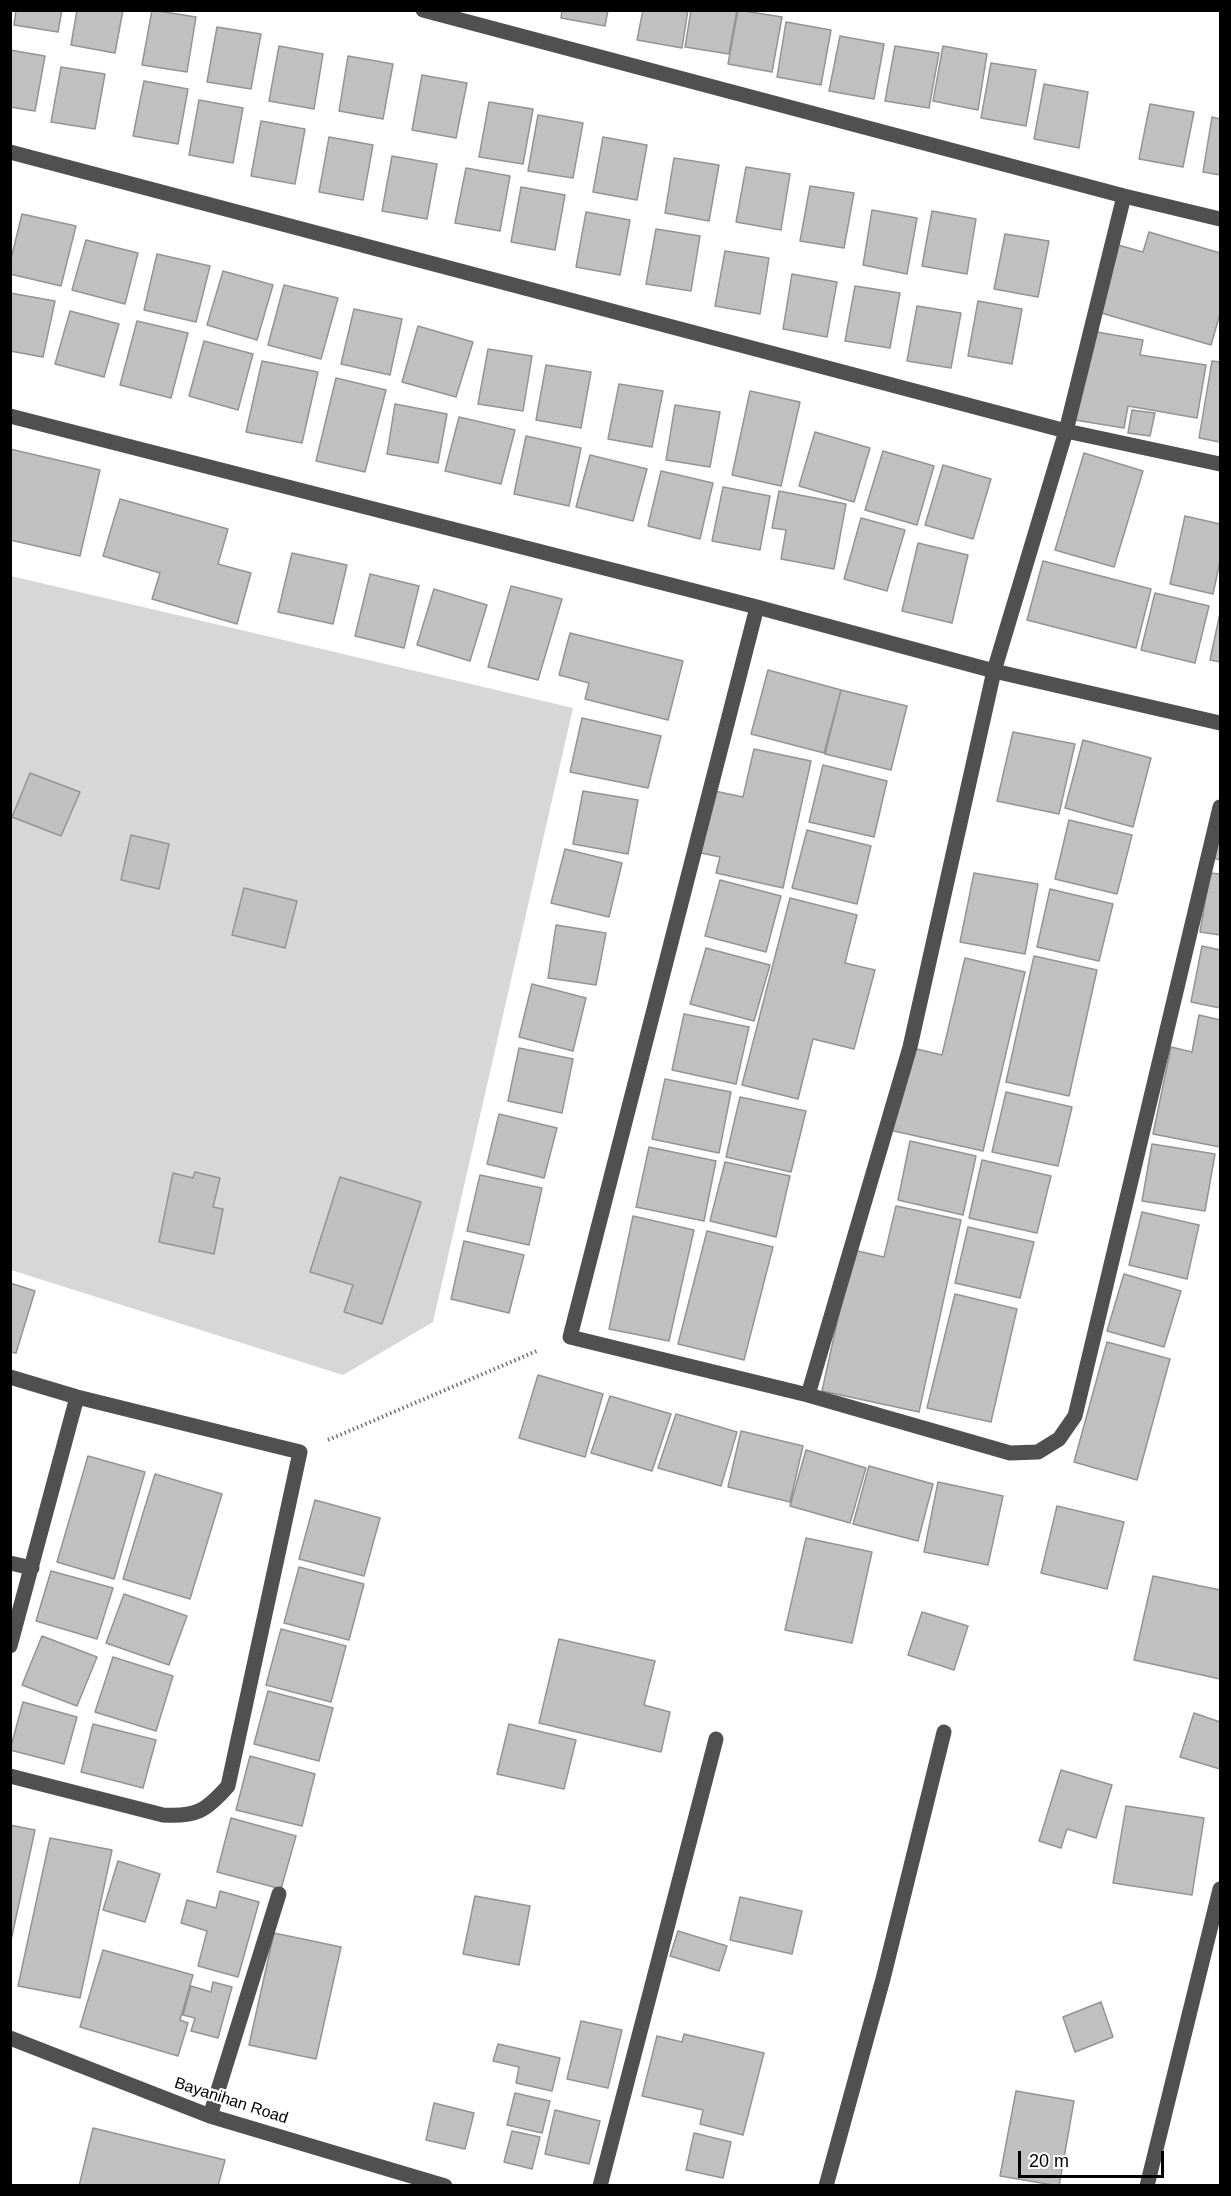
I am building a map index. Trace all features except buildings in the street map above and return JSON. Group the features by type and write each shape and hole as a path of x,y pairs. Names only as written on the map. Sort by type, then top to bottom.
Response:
{"street":[{"path":"423,10 1124,196 1221,219"},
{"path":"10,152 1066,430 1221,464"},
{"path":"808,1395 910,1047 994,672 1066,430 1124,196"},
{"path":"10,416 758,607 994,672 1221,723"},
{"path":"758,607 570,1337 808,1395 1010,1454 1038,1452 1059,1439 1075,1416 1221,807"},
{"path":"10,1377 77,1397 300,1452 228,1786 212,1804 186,1816 163,1815 10,1776"},
{"path":"10,1646 77,1397"},
{"path":"10,1563 32,1568"},
{"path":"826,2186 883,1979 944,1732"},
{"path":"600,2186 716,1739"},
{"path":"1147,2186 1221,1889"},
{"path":"210,2116 279,1894"},
{"name":"Bayanihan Road","path":"10,2038 210,2116 445,2186"}],"path":[{"path":"300,1452 570,1337"}],"shaded area":[{"path":"11,576 573,708 433,1322 343,1375 11,1270"}]}
